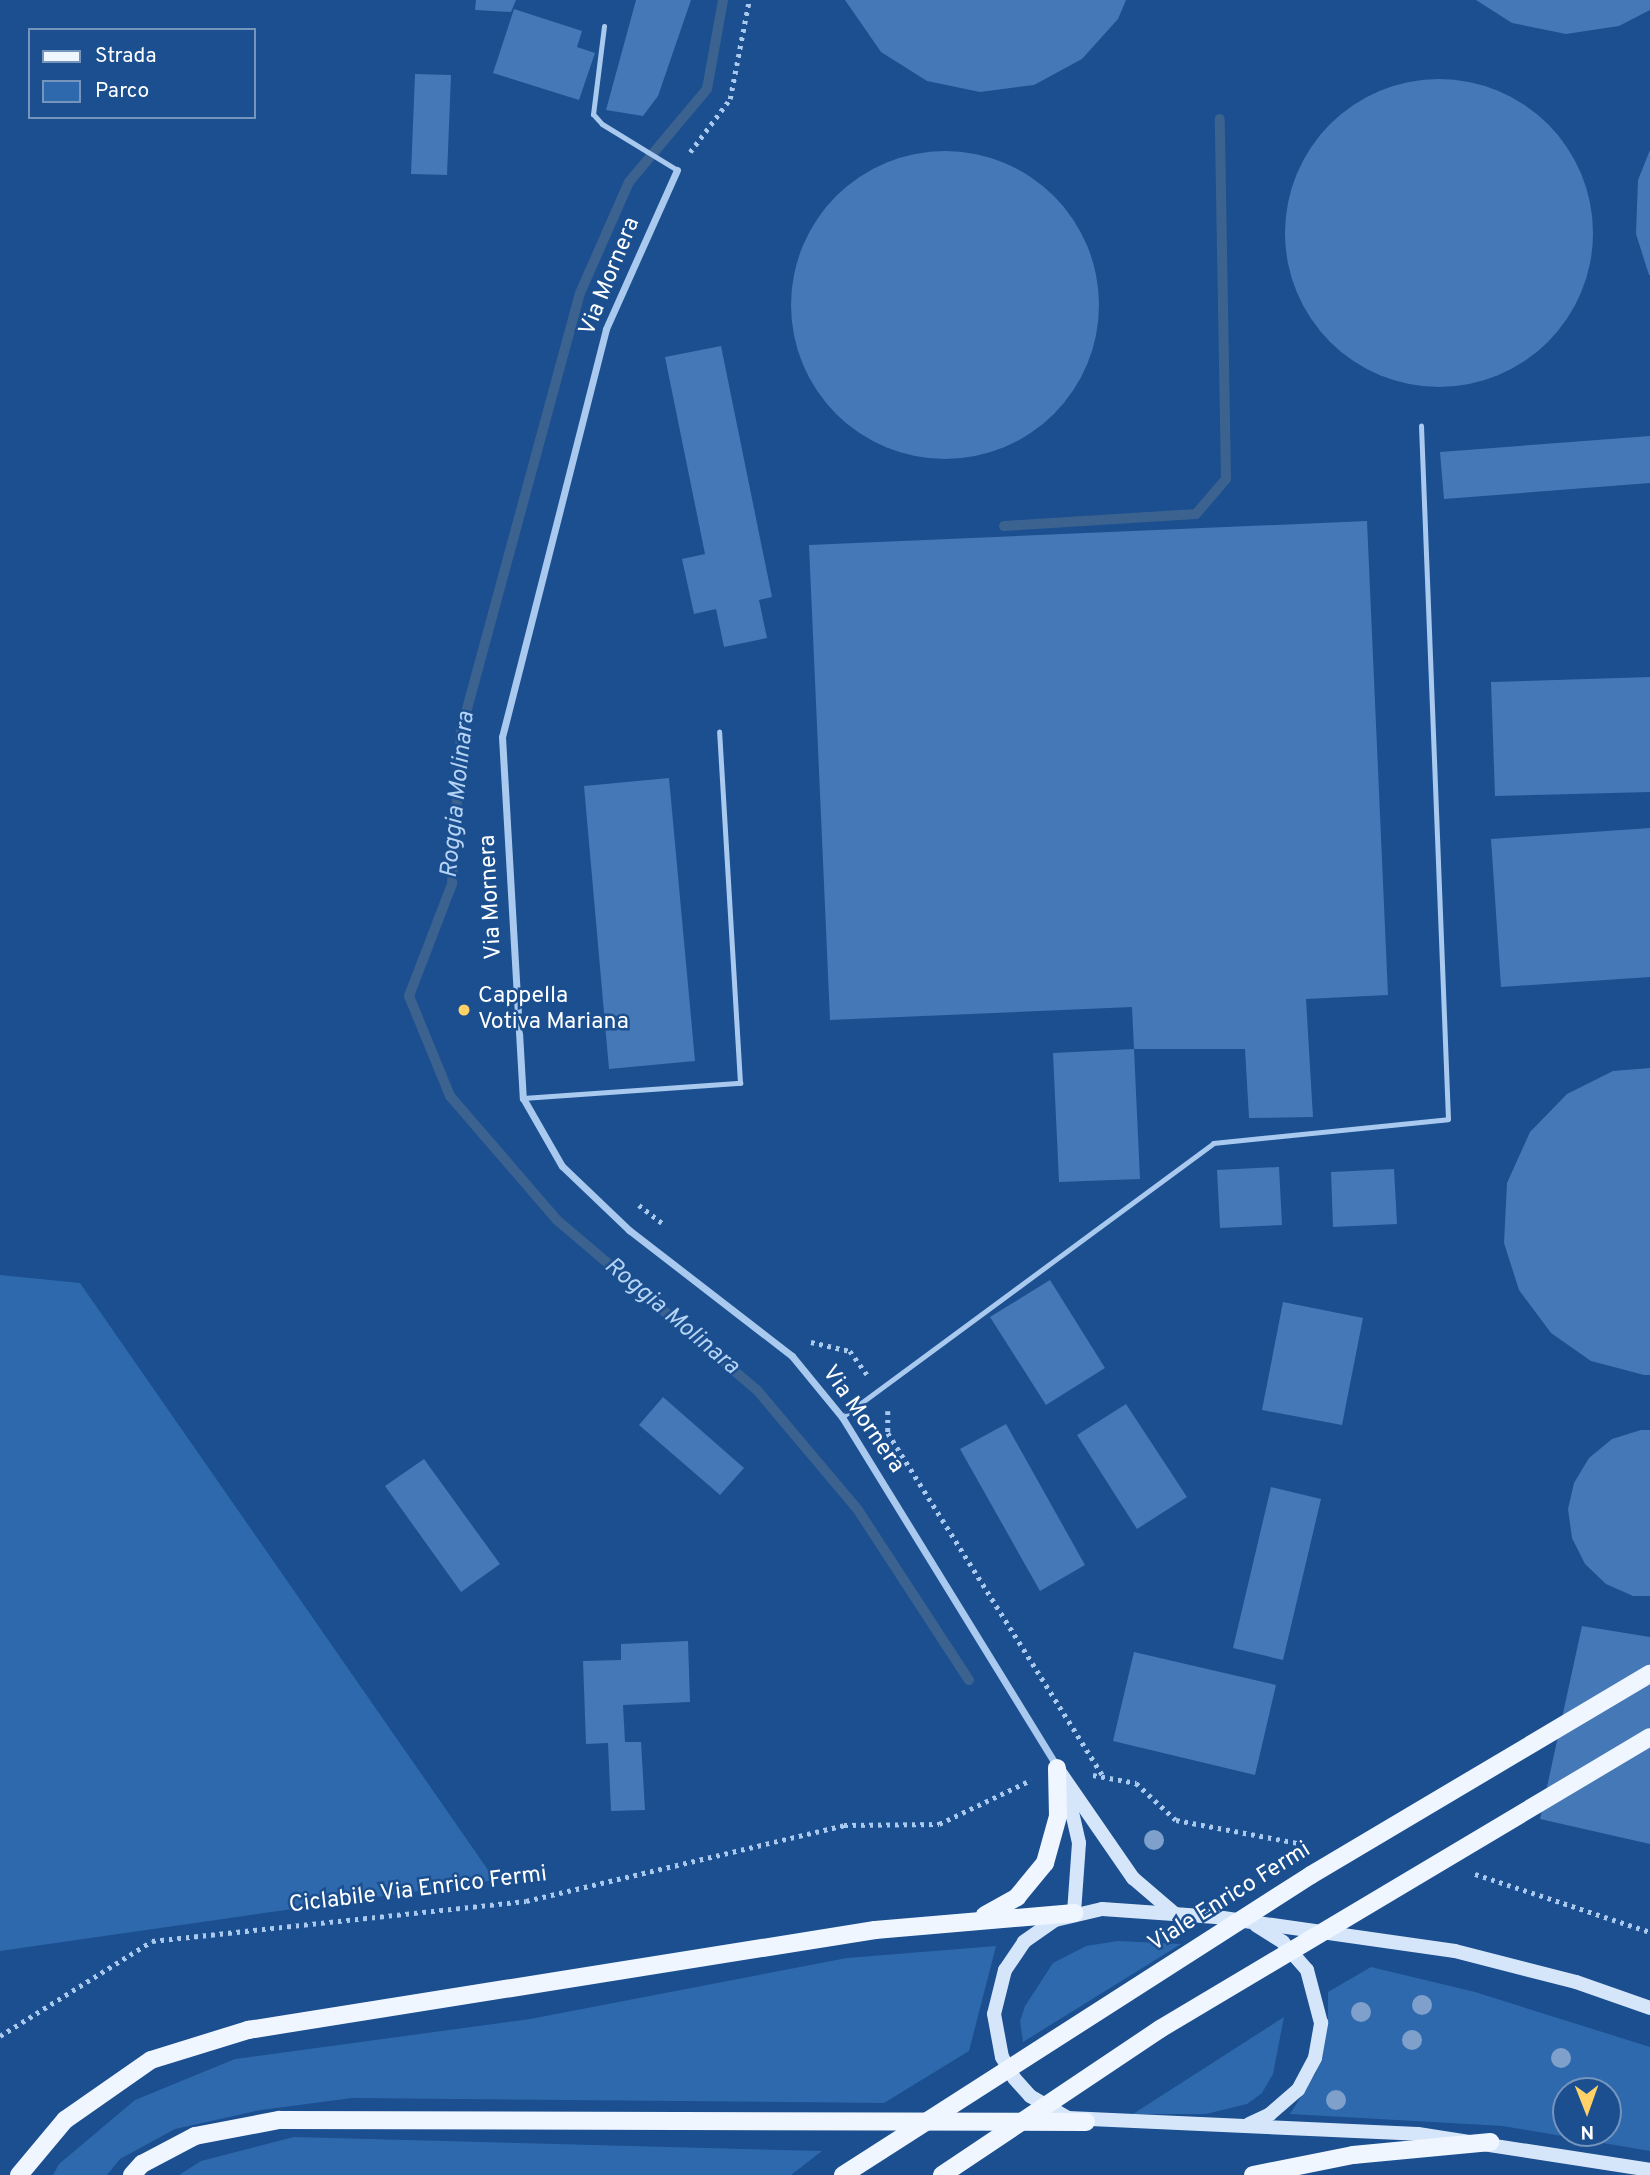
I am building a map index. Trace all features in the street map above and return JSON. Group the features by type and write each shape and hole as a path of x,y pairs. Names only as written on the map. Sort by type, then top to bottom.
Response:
{"main road":[{"name":"Viale Enrico Fermi","path":"843,2175 1311,1875 1650,1674"},
{"path":"942,2175 1160,2029 1650,1737"},
{"path":"975,1920 1017,1897 1045,1863 1058,1816 1057,1768"},
{"path":"19,2175 65,2120 151,2060 247,2030 875,1930 1074,1913"},
{"path":"132,2175 142,2164 195,2136 279,2120 1086,2122"},
{"path":"1253,2175 1353,2155 1490,2142"}],"street":[{"name":"Via Mornera","path":"677,170 606,329 502,737 523,1098 562,1166 629,1230 792,1356 842,1417 1057,1768"},
{"path":"1057,1768 1068,1792 1079,1843 1074,1913"},
{"path":"1057,1768 1133,1878 1176,1914"},
{"path":"1650,2008 1576,1982 1455,1951 1251,1922 1102,1909 1074,1913 1037,1931 1013,1956 999,1986 994,2014 1002,2057 1022,2088 1049,2110 1086,2122 1351,2128 1490,2142 1650,2170"},
{"path":"1241,2126 1270,2114 1297,2090 1315,2058 1321,2023 1307,1970 1283,1942 1251,1922"}],"lane":[{"path":"604,26 593,114 616,132 677,170"},
{"path":"842,1417 1213,1143 1448,1119 1421,426"},
{"path":"523,1098 740,1083 719,732"}],"path":[{"path":"677,170 730,99 749,0"},
{"path":"634,1201 665,1226"},
{"path":"800,1333 810,1342 850,1352 888,1402 888,1433 1104,1777"},
{"name":"Ciclabile Via Enrico Fermi","path":"0,2036 152,1941 526,1901 844,1825 939,1824 1057,1768"}],"green space":[{"path":"0,1275 80,1283 495,1880 0,1951"},
{"path":"1118,1941 1181,1944 1023,2042 1020,2021 1025,2006 1053,1963 1086,1946"},
{"path":"996,1946 969,2051 884,2103 352,2098 261,2110 175,2129 120,2159 107,2175 53,2175 59,2164 135,2100 235,2059 530,2019 847,1958"},
{"path":"1371,1967 1475,1992 1650,2047 1650,2151 1622,2146 1622,2077 1552,2077 1552,2134 1503,2126 1290,2114 1316,2073 1328,2023 1328,1992"},
{"path":"1284,2017 1273,2074 1262,2093 1247,2104 1206,2114 1133,2114"},
{"path":"294,2137 822,2151 791,2175 179,2175 201,2161"}],"building":[{"path":"476,0 516,0 511,12 475,10"},
{"path":"636,0 691,0 658,96 643,116 606,110"},
{"path":"845,0 1126,0 1118,19 1082,59 1034,85 980,92 927,81 881,52"},
{"path":"1476,0 1650,0 1650,10 1619,26 1566,34 1512,23"},
{"path":"514,9 582,31 577,47 595,53 579,100 493,73"},
{"path":"415,74 451,75 447,175 411,174"},
{"path":"1424,79 1454,79 1484,85 1512,97 1537,114 1558,135 1575,160 1587,188 1593,248 1582,292 1567,319 1548,342 1525,361 1498,376 1454,387 1424,387 1394,381 1366,369 1341,352 1320,331 1303,306 1291,278 1285,248 1285,218 1291,188 1303,160 1320,135 1341,114 1366,97 1394,85"},
{"path":"1650,150 1649,275 1636,234 1638,180"},
{"path":"930,151 960,151 990,157 1018,169 1043,186 1064,207 1081,232 1093,260 1099,320 1088,364 1073,391 1054,414 1031,433 1004,448 960,459 930,459 900,453 872,441 847,424 826,403 809,378 797,350 791,320 791,290 797,260 809,232 826,207 847,186 872,169 900,157"},
{"path":"721,346 772,597 759,600 767,638 724,647 716,609 694,614 682,559 705,554 665,357"},
{"path":"1650,436 1650,483 1444,499 1440,452"},
{"path":"1367,521 1388,995 1306,999 1313,1117 1249,1118 1245,1049 1134,1049 1132,1007 830,1020 809,545"},
{"path":"1650,677 1650,792 1495,796 1491,682"},
{"path":"669,778 695,1061 609,1069 584,786"},
{"path":"1650,828 1650,977 1501,987 1491,839"},
{"path":"1134,1049 1140,1179 1059,1182 1053,1053"},
{"path":"1650,1068 1650,1375 1644,1375 1591,1361 1551,1333 1519,1290 1504,1243 1507,1183 1530,1132 1567,1094 1613,1071"},
{"path":"1279,1167 1282,1225 1220,1228 1217,1170"},
{"path":"1394,1169 1397,1224 1333,1227 1331,1172"},
{"path":"1050,1280 1105,1368 1046,1405 990,1317"},
{"path":"1283,1302 1363,1318 1342,1425 1262,1410"},
{"path":"663,1397 744,1468 720,1495 639,1425"},
{"path":"1126,1404 1187,1497 1137,1529 1077,1435"},
{"path":"1006,1424 1085,1565 1040,1591 960,1449"},
{"path":"1650,1430 1650,1596 1633,1596 1606,1584 1585,1564 1572,1538 1568,1509 1574,1483 1589,1458 1612,1439"},
{"path":"424,1459 500,1564 461,1592 385,1486"},
{"path":"1271,1487 1321,1499 1283,1660 1233,1648"},
{"path":"1582,1626 1650,1637 1650,1844 1540,1819"},
{"path":"688,1641 690,1702 623,1705 625,1742 641,1742 645,1810 611,1811 608,1743 586,1744 583,1661 621,1660 621,1644"},
{"path":"1134,1652 1276,1685 1255,1775 1113,1741"}],"waterway":[{"name":"Roggia Molinara","path":"723,0 707,89 629,182 580,293 461,732 452,884 409,996 450,1096 557,1220 757,1390 858,1510 969,1680"},
{"path":"1004,526 1196,514 1226,479 1220,119"}],"place":[{"name":"Cappella Votiva Mariana","path":"464,1010"}]}
